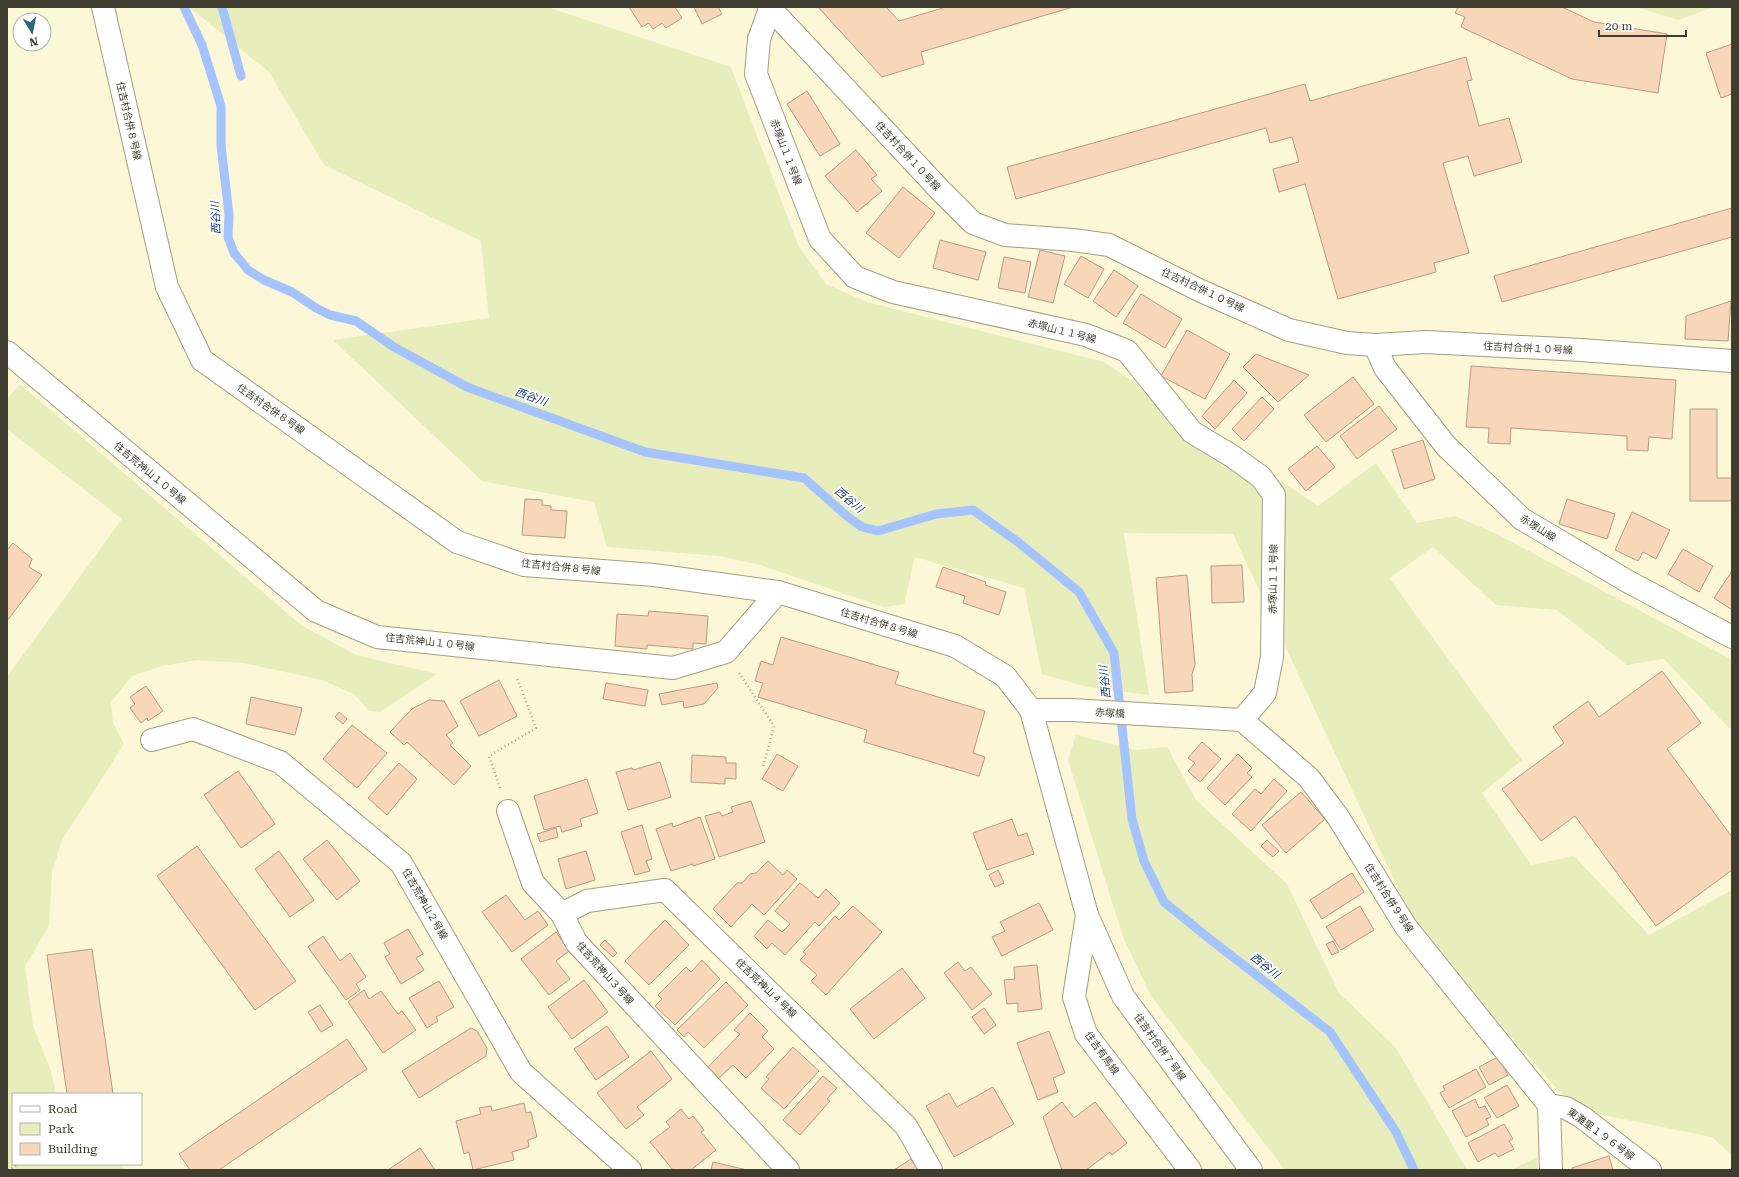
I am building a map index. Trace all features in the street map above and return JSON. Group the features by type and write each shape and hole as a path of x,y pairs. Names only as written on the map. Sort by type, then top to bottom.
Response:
{"street":[{"name":"住吉村合併８号線","path":"103,7 167,287 202,360 457,542 524,565 654,575 778,592 955,646 1005,676 1031,710 1087,915"},
{"name":"住吉村合併１０号線","path":"770,8 973,223 1004,235 1073,240 1109,245 1199,290 1290,330 1347,343 1375,345 1426,342 1581,350 1732,362"},
{"name":"赤塚山１１号線","path":"770,8 759,39 756,74 820,239 855,276 893,292 1086,335 1127,352 1192,432 1232,456 1261,477 1274,495 1272,657 1265,693 1242,720"},
{"name":"赤塚山線","path":"1375,345 1385,368 1446,446 1522,519 1627,581 1732,637"},
{"name":"住吉荒神山１０号線","path":"7,352 316,611 377,637 673,668 726,652"},
{"path":"726,652 778,592"},
{"name":"赤塚橋","path":"1031,710 1072,710 1148,716 1242,720"},
{"name":"住吉村合併９号線","path":"1242,720 1309,778 1338,817 1406,927 1549,1105"},
{"name":"住吉荒神山２号線","path":"152,740 193,729 280,762 401,863 521,1072 630,1170"},
{"name":"住吉荒神山３号線","path":"508,811 533,883 562,914 576,942 788,1170"},
{"name":"住吉荒神山４号線","path":"562,914 587,901 665,890 906,1126 931,1170"},
{"name":"住吉有馬線","path":"1087,915 1074,997 1086,1034 1190,1170"},
{"name":"住吉村合併７号線","path":"1087,915 1123,996 1251,1170"},
{"path":"1549,1105 1551,1170"},
{"name":"東灘里１９６号線","path":"1549,1105 1566,1108 1582,1117 1650,1170"}],"path":[{"path":"507,650 536,728 489,756 508,811"},
{"path":"726,652 774,726 763,767"},
{"path":"8,1170 17,1165"}],"green space":[{"path":"189,7 547,7 731,67 798,245 826,284 867,302 1104,362 1318,506 1376,463 1417,523 1455,516 1497,534 1732,660 1732,729 1729,728 1664,659 1627,665 1557,610 1496,605 1433,547 1389,578 1522,760 1482,793 1531,865 1574,856 1649,935 1732,890 1732,1155 1712,1137 1588,1112 1560,1092 1504,1029 1409,912 1233,534 1124,533 1149,695 1087,687 1042,674 1024,588 915,557 904,604 884,607 760,565 719,556 607,547 594,502 482,481 333,340 489,318 481,241 324,165 269,72"},
{"path":"1636,7 1714,7 1678,20"},
{"path":"20,384 301,625 356,655 437,674 380,712 369,711 354,694 322,680 243,663 197,660 162,666 132,676 111,702 113,723 124,744 62,840 52,872 49,926 25,966 33,1026 51,1071 56,1093 12,1093 12,1165 122,1165 124,1170 7,1170 7,677 122,519 7,429 7,399"},
{"path":"1076,735 1136,750 1167,747 1196,800 1287,884 1339,993 1396,1048 1467,1170 1285,1170 1151,996 1123,937 1068,760"},
{"path":"1537,1157 1538,1170 1511,1170"}],"building":[{"path":"629,7 675,7 682,18 666,28 662,23 653,29 649,23 642,27"},
{"path":"694,7 718,7 722,14 702,24"},
{"path":"818,7 886,7 899,21 946,7 1073,7 921,52 924,64 882,77"},
{"path":"1458,7 1562,7 1594,22 1667,34 1658,93 1572,79 1461,27 1465,17 1455,13"},
{"path":"1732,44 1732,94 1721,98 1706,53"},
{"path":"1466,57 1472,80 1467,81 1479,126 1509,118 1522,162 1474,176 1468,156 1443,163 1469,253 1434,263 1436,272 1338,299 1305,184 1279,192 1273,169 1299,162 1292,137 1270,143 1266,128 1016,199 1007,167 1305,84 1310,101"},
{"path":"807,91 840,144 820,156 787,104"},
{"path":"856,150 877,175 871,179 882,191 857,212 825,176"},
{"path":"903,187 935,213 899,258 866,233"},
{"path":"1732,208 1732,237 1502,302 1494,276"},
{"path":"940,240 986,252 978,280 933,268"},
{"path":"1040,250 1065,256 1053,303 1028,297"},
{"path":"1081,256 1104,269 1088,298 1064,284"},
{"path":"1004,257 1031,262 1025,293 998,288"},
{"path":"1114,270 1138,286 1116,317 1093,301"},
{"path":"1141,294 1182,319 1165,348 1123,323"},
{"path":"1731,301 1728,341 1685,339 1686,316"},
{"path":"1187,330 1230,354 1205,399 1161,376"},
{"path":"1256,354 1309,375 1278,402 1243,367"},
{"path":"1471,366 1676,380 1672,439 1649,437 1648,451 1627,450 1627,436 1511,428 1510,444 1488,443 1489,428 1466,427"},
{"path":"1353,377 1374,404 1326,442 1304,415"},
{"path":"1234,380 1247,393 1215,429 1202,416"},
{"path":"1262,397 1274,409 1244,441 1232,429"},
{"path":"1379,406 1397,429 1357,459 1340,436"},
{"path":"1690,409 1717,409 1717,478 1732,478 1732,501 1690,501"},
{"path":"1423,440 1435,479 1404,489 1392,450"},
{"path":"1317,446 1335,467 1306,491 1288,469"},
{"path":"525,499 542,500 542,505 551,506 551,510 567,511 565,538 522,535"},
{"path":"1567,499 1615,514 1607,539 1559,524"},
{"path":"1632,512 1670,530 1656,559 1643,552 1638,561 1615,550"},
{"path":"13,543 32,559 29,567 42,575 7,621 7,550"},
{"path":"1683,549 1713,566 1699,592 1668,574"},
{"path":"1242,565 1244,602 1212,603 1211,566"},
{"path":"943,567 986,582 985,585 1006,592 999,615 963,603 965,596 936,587"},
{"path":"1732,571 1732,610 1714,598"},
{"path":"1187,575 1195,665 1192,674 1193,691 1165,693 1156,578"},
{"path":"649,611 708,616 706,644 693,643 693,649 647,645 647,649 615,646 617,614 648,616"},
{"path":"781,637 899,672 895,684 985,711 973,753 985,757 979,776 864,742 867,730 758,697 763,683 755,681 761,661 773,665"},
{"path":"1662,671 1701,723 1667,749 1732,837 1732,870 1656,926 1575,816 1541,841 1502,789 1564,743 1553,727 1588,701 1599,717"},
{"path":"499,680 517,716 479,736 460,701"},
{"path":"606,683 648,690 645,706 603,699"},
{"path":"717,683 718,688 704,704 684,708 683,701 662,705 659,694"},
{"path":"146,686 163,711 148,721 147,718 141,723 130,708 135,704 130,697"},
{"path":"251,697 302,708 295,735 246,724"},
{"path":"429,700 444,701 458,726 446,735 453,743 450,745 471,766 454,785 407,742 404,745 390,732 412,709"},
{"path":"339,712 347,719 343,724 335,717"},
{"path":"352,725 387,753 357,788 323,759"},
{"path":"1202,742 1221,759 1200,782 1188,771 1195,763 1188,758"},
{"path":"777,754 798,766 783,791 762,779"},
{"path":"1238,754 1252,768 1247,773 1252,777 1225,805 1207,788"},
{"path":"692,755 726,757 726,763 736,763 736,779 725,778 725,784 691,782"},
{"path":"660,762 671,797 628,810 616,772 632,768 633,770"},
{"path":"399,763 417,779 387,815 368,798"},
{"path":"238,771 275,824 241,848 204,795"},
{"path":"587,779 598,813 580,819 582,826 562,832 560,826 544,830 534,796"},
{"path":"1274,779 1287,791 1251,831 1232,814 1255,789 1261,794"},
{"path":"1301,792 1325,819 1286,853 1262,825"},
{"path":"751,801 765,842 719,857 705,816 720,812 722,816 733,812 731,807"},
{"path":"700,817 715,859 671,871 656,829 672,823 673,827"},
{"path":"1012,819 1018,836 1027,833 1034,854 987,870 973,833"},
{"path":"642,825 652,859 646,861 650,871 635,875 621,832"},
{"path":"556,828 558,837 540,842 537,834"},
{"path":"327,840 360,881 337,900 303,859"},
{"path":"1267,840 1279,851 1273,857 1261,846"},
{"path":"197,846 296,981 255,1010 157,876"},
{"path":"279,851 314,900 290,917 255,869"},
{"path":"586,851 595,880 566,889 558,859"},
{"path":"768,861 783,875 787,870 797,879 764,915 752,904 731,927 713,909 737,883 742,883 750,874 756,873"},
{"path":"998,870 1004,883 995,887 989,875"},
{"path":"1352,873 1364,892 1322,919 1310,900"},
{"path":"800,883 818,898 826,889 840,903 819,926 815,922 785,955 772,943 767,949 754,936 768,920 782,932 790,924 775,911"},
{"path":"506,895 525,920 538,911 548,925 512,952 482,912"},
{"path":"1039,903 1053,930 1002,956 992,937 1005,931 1000,922"},
{"path":"853,906 882,932 826,995 811,981 817,975 800,960 806,954 803,952 835,916 839,920"},
{"path":"1360,906 1374,930 1341,950 1326,927"},
{"path":"665,920 689,945 649,985 625,961"},
{"path":"408,929 423,954 416,958 424,970 401,984 385,957 390,954 384,943"},
{"path":"556,932 569,951 556,961 570,979 549,995 521,959"},
{"path":"323,936 340,961 350,953 366,977 356,984 360,990 346,1000 308,947"},
{"path":"605,940 617,953 613,957 600,945"},
{"path":"1333,941 1339,952 1332,955 1326,944"},
{"path":"92,949 113,1093 67,1093 47,955"},
{"path":"702,960 720,979 675,1025 655,1006 662,999 658,995 686,967 691,972"},
{"path":"958,962 965,971 971,967 992,994 972,1010 944,973"},
{"path":"1037,965 1042,1009 1018,1012 1018,1003 1007,1004 1004,980 1015,979 1014,967"},
{"path":"902,968 925,998 874,1039 850,1009"},
{"path":"584,980 608,1012 572,1039 548,1007"},
{"path":"439,981 454,1007 436,1017 438,1021 427,1028 409,998"},
{"path":"726,982 748,1005 704,1048 688,1032 684,1037 677,1030"},
{"path":"364,990 369,999 381,991 398,1014 402,1011 416,1030 383,1053 348,1002"},
{"path":"320,1005 333,1025 321,1032 308,1012"},
{"path":"984,1008 996,1025 984,1034 972,1017"},
{"path":"750,1013 768,1031 762,1037 774,1049 746,1078 733,1065 718,1079 707,1068 740,1034 734,1030"},
{"path":"607,1026 629,1057 596,1080 574,1049"},
{"path":"471,1028 477,1031 487,1048 486,1056 419,1098 402,1071"},
{"path":"1049,1031 1065,1073 1053,1078 1058,1092 1038,1100 1017,1043"},
{"path":"347,1039 367,1069 219,1170 190,1170 179,1154"},
{"path":"793,1047 819,1071 784,1109 761,1088 769,1079 766,1077"},
{"path":"651,1051 672,1079 637,1107 644,1115 626,1129 597,1093"},
{"path":"1498,1057 1508,1075 1489,1085 1479,1067"},
{"path":"1476,1069 1486,1087 1449,1108 1440,1093 1445,1090 1443,1086"},
{"path":"823,1076 837,1088 827,1099 830,1101 800,1135 783,1120"},
{"path":"1507,1085 1519,1106 1497,1118 1484,1098"},
{"path":"993,1087 1014,1124 954,1157 926,1106 949,1093 957,1107"},
{"path":"1475,1099 1479,1108 1485,1106 1491,1117 1486,1119 1489,1125 1466,1137 1452,1111"},
{"path":"1062,1102 1074,1118 1095,1102 1127,1143 1112,1155 1110,1152 1086,1170 1062,1170 1043,1117"},
{"path":"524,1103 526,1113 531,1112 537,1137 528,1140 529,1147 512,1152 514,1160 473,1170 469,1152 464,1154 456,1121 481,1114 479,1108 491,1106 492,1111"},
{"path":"681,1109 689,1119 693,1116 704,1130 701,1132 716,1150 691,1170 673,1170 650,1142 670,1127 666,1122"},
{"path":"1504,1124 1513,1139 1509,1141 1514,1149 1498,1157 1495,1153 1478,1162 1468,1143"},
{"path":"420,1148 435,1170 388,1170"},
{"path":"1609,1156 1613,1170 1573,1170 1572,1168"},
{"path":"911,1159 918,1170 894,1170"},
{"path":"713,1162 747,1170 711,1170"}],"waterway":[{"name":"西谷川","path":"184,7 202,45 221,106 221,145 229,215 228,237 234,253 248,270 264,280 292,292 316,308 330,315 356,321 394,347 467,387 645,452 804,478 848,517 862,527 878,531 936,514 973,510 1018,542 1079,592 1114,653 1132,819 1144,861 1164,902 1330,1032 1396,1132 1414,1170"},
{"path":"222,7 241,76"}]}
